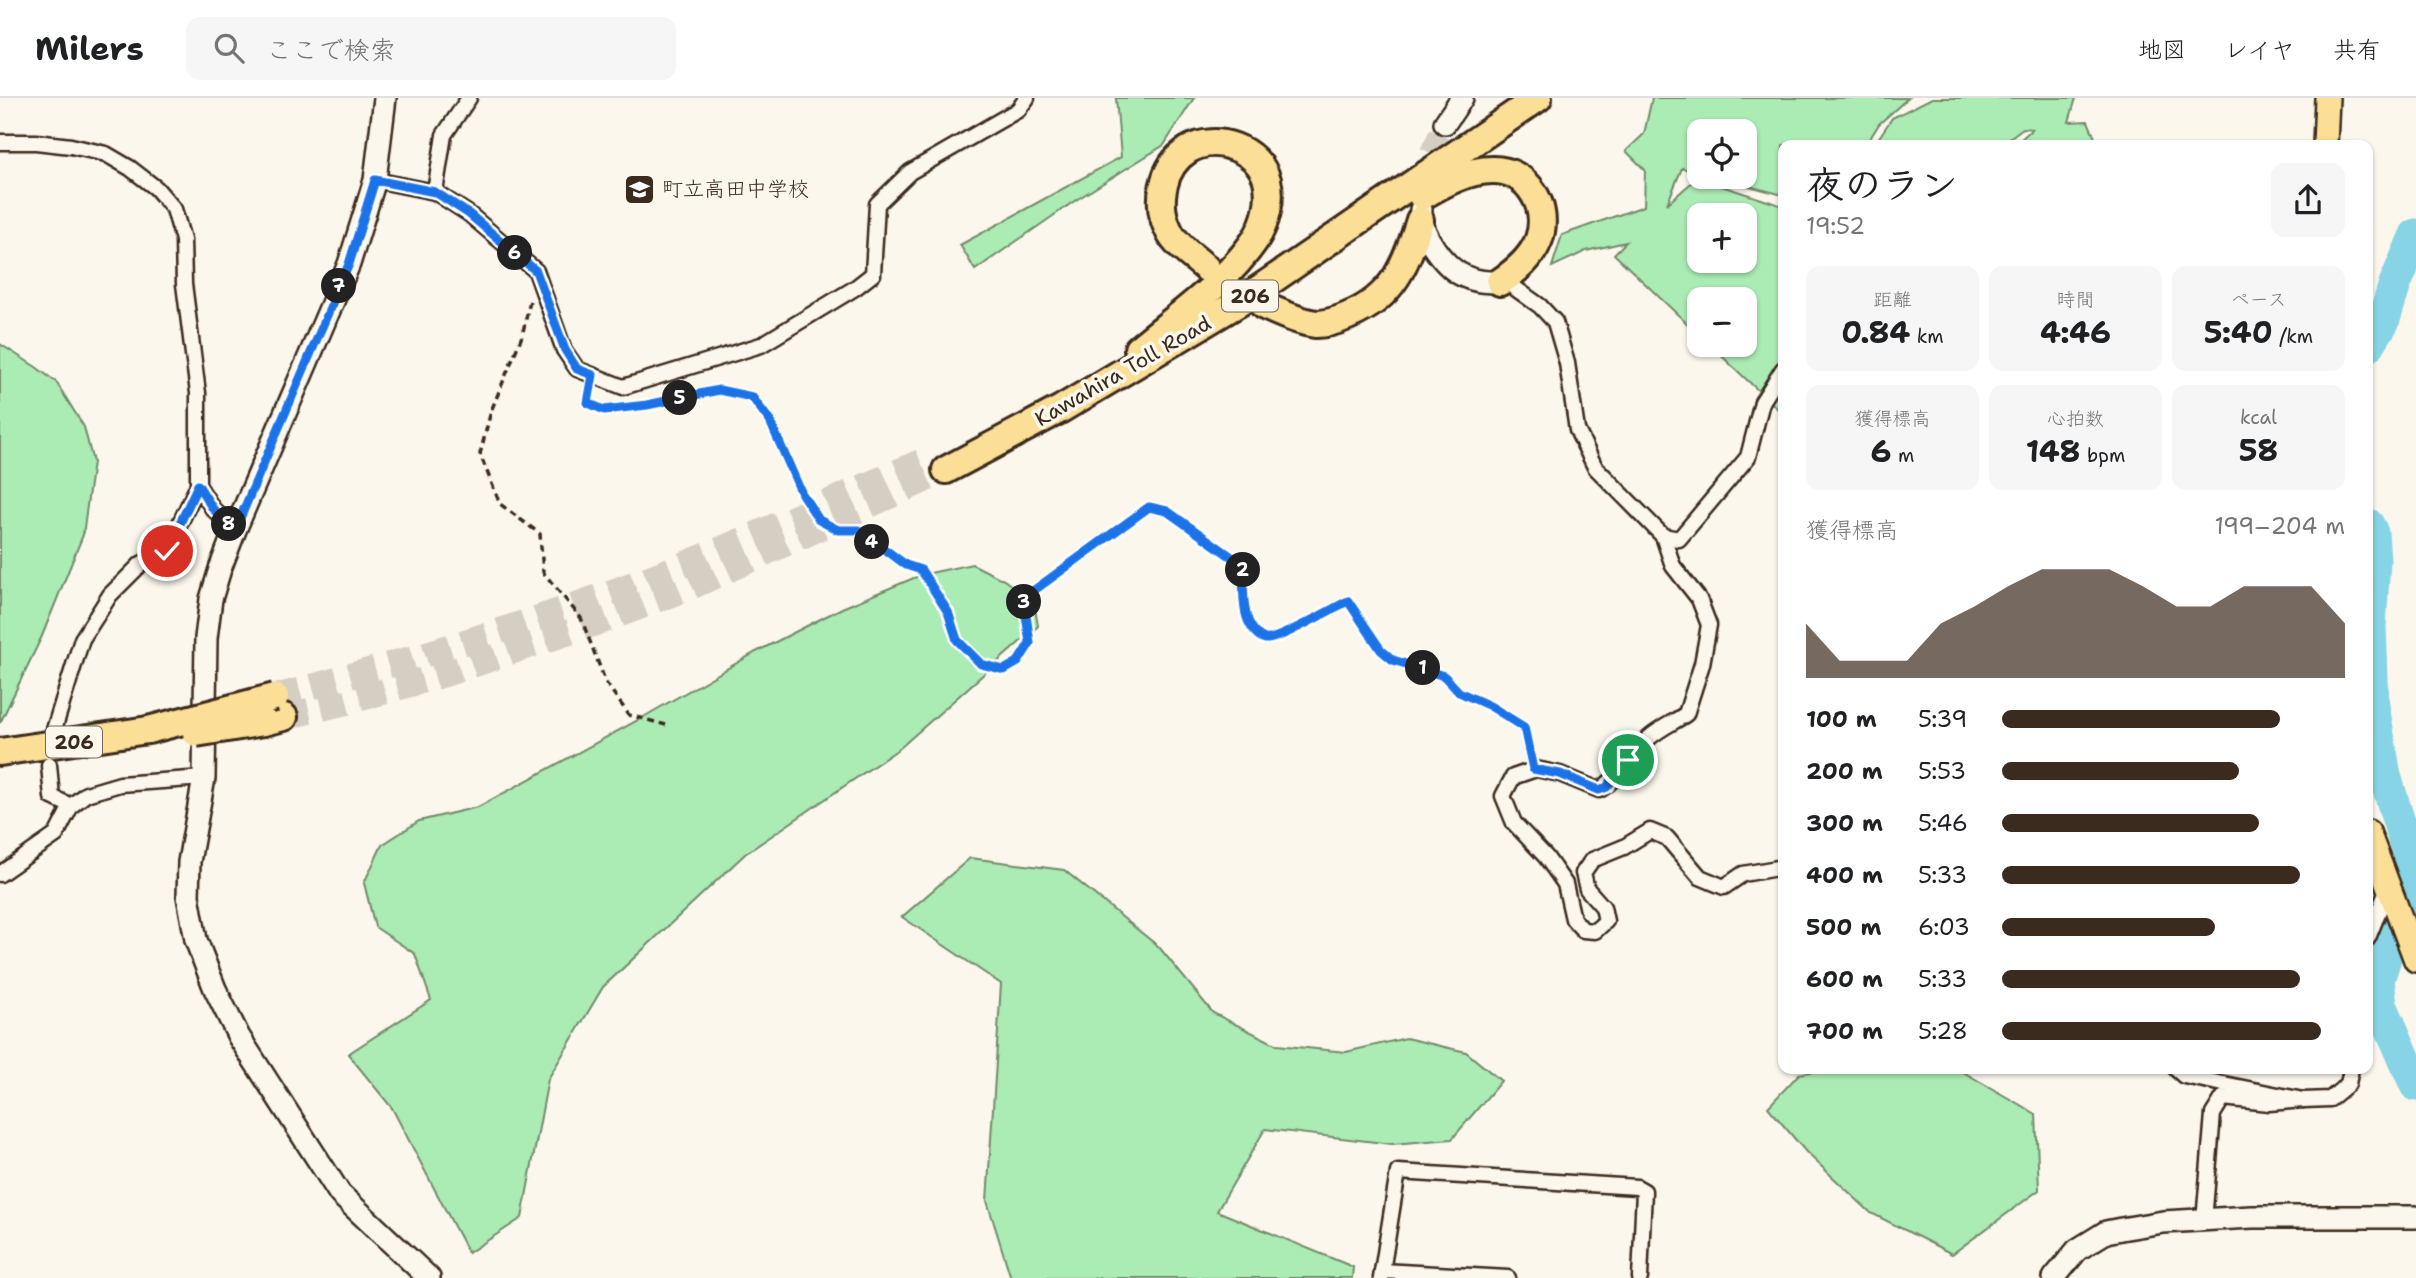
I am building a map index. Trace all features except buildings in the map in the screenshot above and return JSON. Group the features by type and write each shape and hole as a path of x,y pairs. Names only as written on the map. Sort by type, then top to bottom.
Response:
{"highway":[{"name":"Kawahira Toll Road","path":"1520,98 1305,244 1138,349 942,462 1061,410 1252,304 1538,98"},
{"path":"1138,349 1214,285 1256,239 1266,215 1269,190 1264,169 1250,154 1232,145 1209,145 1189,149 1166,175 1163,214 1170,233 1206,268"},
{"path":"1252,304 1443,183 1472,172 1496,170 1515,175 1530,186 1539,203 1543,221 1539,239 1530,257 1500,282"},
{"path":"1252,304 1317,324 1338,320 1363,310 1393,284 1407,259 1421,213"},
{"name":"206","path":"0,765 274,712"},
{"name":"206","path":"0,752 147,735"}],"main road":[{"path":"2325,140 2327,98"},
{"path":"2373,846 2416,960"}],"street":[{"path":"386,98 375,180 349,264 235,530 219,569 211,599 206,638 204,778 189,862 188,896 196,940 215,989 239,1037 340,1194 429,1278"},
{"path":"435,192 444,135 469,98"},
{"path":"375,180 435,192 469,214 536,271 565,350 577,369 623,387 761,345 855,288 873,274 877,204 910,172 1018,110 1027,98"},
{"path":"1445,123 1462,98"},
{"path":"0,142 36,142 106,154 156,188 174,209 183,240 184,284 198,393 198,485 167,551 141,564 110,595 82,639 52,736"},
{"path":"1421,213 1437,253 1451,267 1464,277 1512,286 1540,306 1555,322 1567,363 1577,430 1595,467 1663,536 1673,566 1699,599 1709,625 1702,664 1686,715 1650,737 1607,787 1599,790 1560,774 1533,769 1513,777 1503,796 1514,823 1546,857 1565,884 1573,919 1583,930 1595,930 1606,921 1603,907 1587,889 1583,873 1592,860 1624,847 1650,831 1667,838 1700,877 1724,887 1743,874 1778,868"},
{"path":"1663,536 1679,539 1748,457 1762,402 1778,377"},
{"path":"198,485 213,509 235,530"},
{"path":"49,765 52,797 71,806"},
{"path":"0,874 56,835 71,806 86,794 120,784 204,778"},
{"path":"2373,929 2390,893"},
{"path":"2182,1074 2303,1100"},
{"path":"2204,1222 2213,1114 2223,1098 2269,1102 2330,1099 2348,1084 2350,1074"},
{"path":"1508,1278 1381,1274 1398,1172 1637,1187 1644,1191 1640,1278"},
{"path":"2054,1278 2077,1250 2105,1232 2163,1222 2266,1217 2416,1217"}],"path":[{"path":"536,271 522,336 491,411 480,454 500,504 540,534 543,572 581,618 606,683 629,715 666,725"},
{"path":"593,375 588,403 604,410 647,405 719,390 752,397 770,421 802,494 819,520 838,530 859,530 906,565 921,570 948,612 957,640 981,664 1004,670 1018,662 1030,643 1024,601 1033,591 1149,507 1167,511 1243,565 1245,613 1252,630 1265,639 1279,638 1348,601 1381,650 1393,660 1444,676 1459,692 1490,706 1524,727 1533,769"}],"green space":[{"path":"1116,98 1194,98 1164,145 1076,200 975,270 960,245 1121,157"},
{"path":"1652,98 1908,98 1879,124 1869,140 1778,140 1778,194 1757,188 1757,119 1687,119 1687,169 1682,168 1667,204 1687,187 1687,189 1731,189 1778,204 1778,409 1723,357 1757,357 1757,287 1687,287 1687,324 1614,254 1626,242 1586,251 1552,267 1562,235 1644,206 1645,170 1626,151 1644,134"},
{"path":"1932,98 2076,98 2069,122 2088,121 2096,140 2020,140 2032,129 2023,128 2007,140 1877,140 1892,118"},
{"path":"0,344 56,382 84,427 93,462 83,535 42,636 0,723"},
{"path":"972,564 1004,580 1034,602 1038,626 900,748 745,854 603,987 548,1079 522,1218 468,1253 392,1108 348,1054 431,1000 415,954 375,927 364,883 382,845 419,821 478,807 756,652 842,608 921,575"},
{"path":"970,858 1064,870 1159,947 1213,1013 1277,1045 1346,1052 1406,1038 1466,1052 1501,1081 1452,1139 1392,1144 1265,1129 1217,1211 1353,1267 1352,1278 1011,1278 987,1201 1001,984 902,917"},
{"path":"1799,1074 1967,1074 2036,1114 2039,1190 1952,1254 1871,1213 1806,1152 1768,1107"}],"waterway":[{"path":"2373,338 2383,322 2395,284 2416,235"},
{"path":"2373,546 2373,576"},
{"path":"2373,706 2385,776 2413,869 2378,980 2381,1005 2416,1085"}],"tunnel":[{"path":"1423,183 1430,153 1445,123"},
{"path":"275,697 430,653 583,603 713,553 921,462"},
{"path":"284,717 445,674 602,621 688,588 946,470"}],"place":[{"name":"町立高田中学校","path":"639,189"}],"route":[{"path":"167,551 198,485 213,509 235,530 349,264 375,180 435,192 469,214 536,271 565,350 577,369 593,375 588,403 604,410 647,405 719,390 752,397 770,421 802,494 819,520 838,530 859,530 880,549 906,565 921,570 948,612 957,640 981,664 1004,670 1018,662 1030,643 1024,601 1033,591 1149,507 1167,511 1243,565 1245,613 1252,630 1265,639 1279,638 1348,601 1381,650 1393,660 1444,676 1459,692 1490,706 1524,727 1533,769 1560,774 1599,790 1607,787 1628,760"}]}
